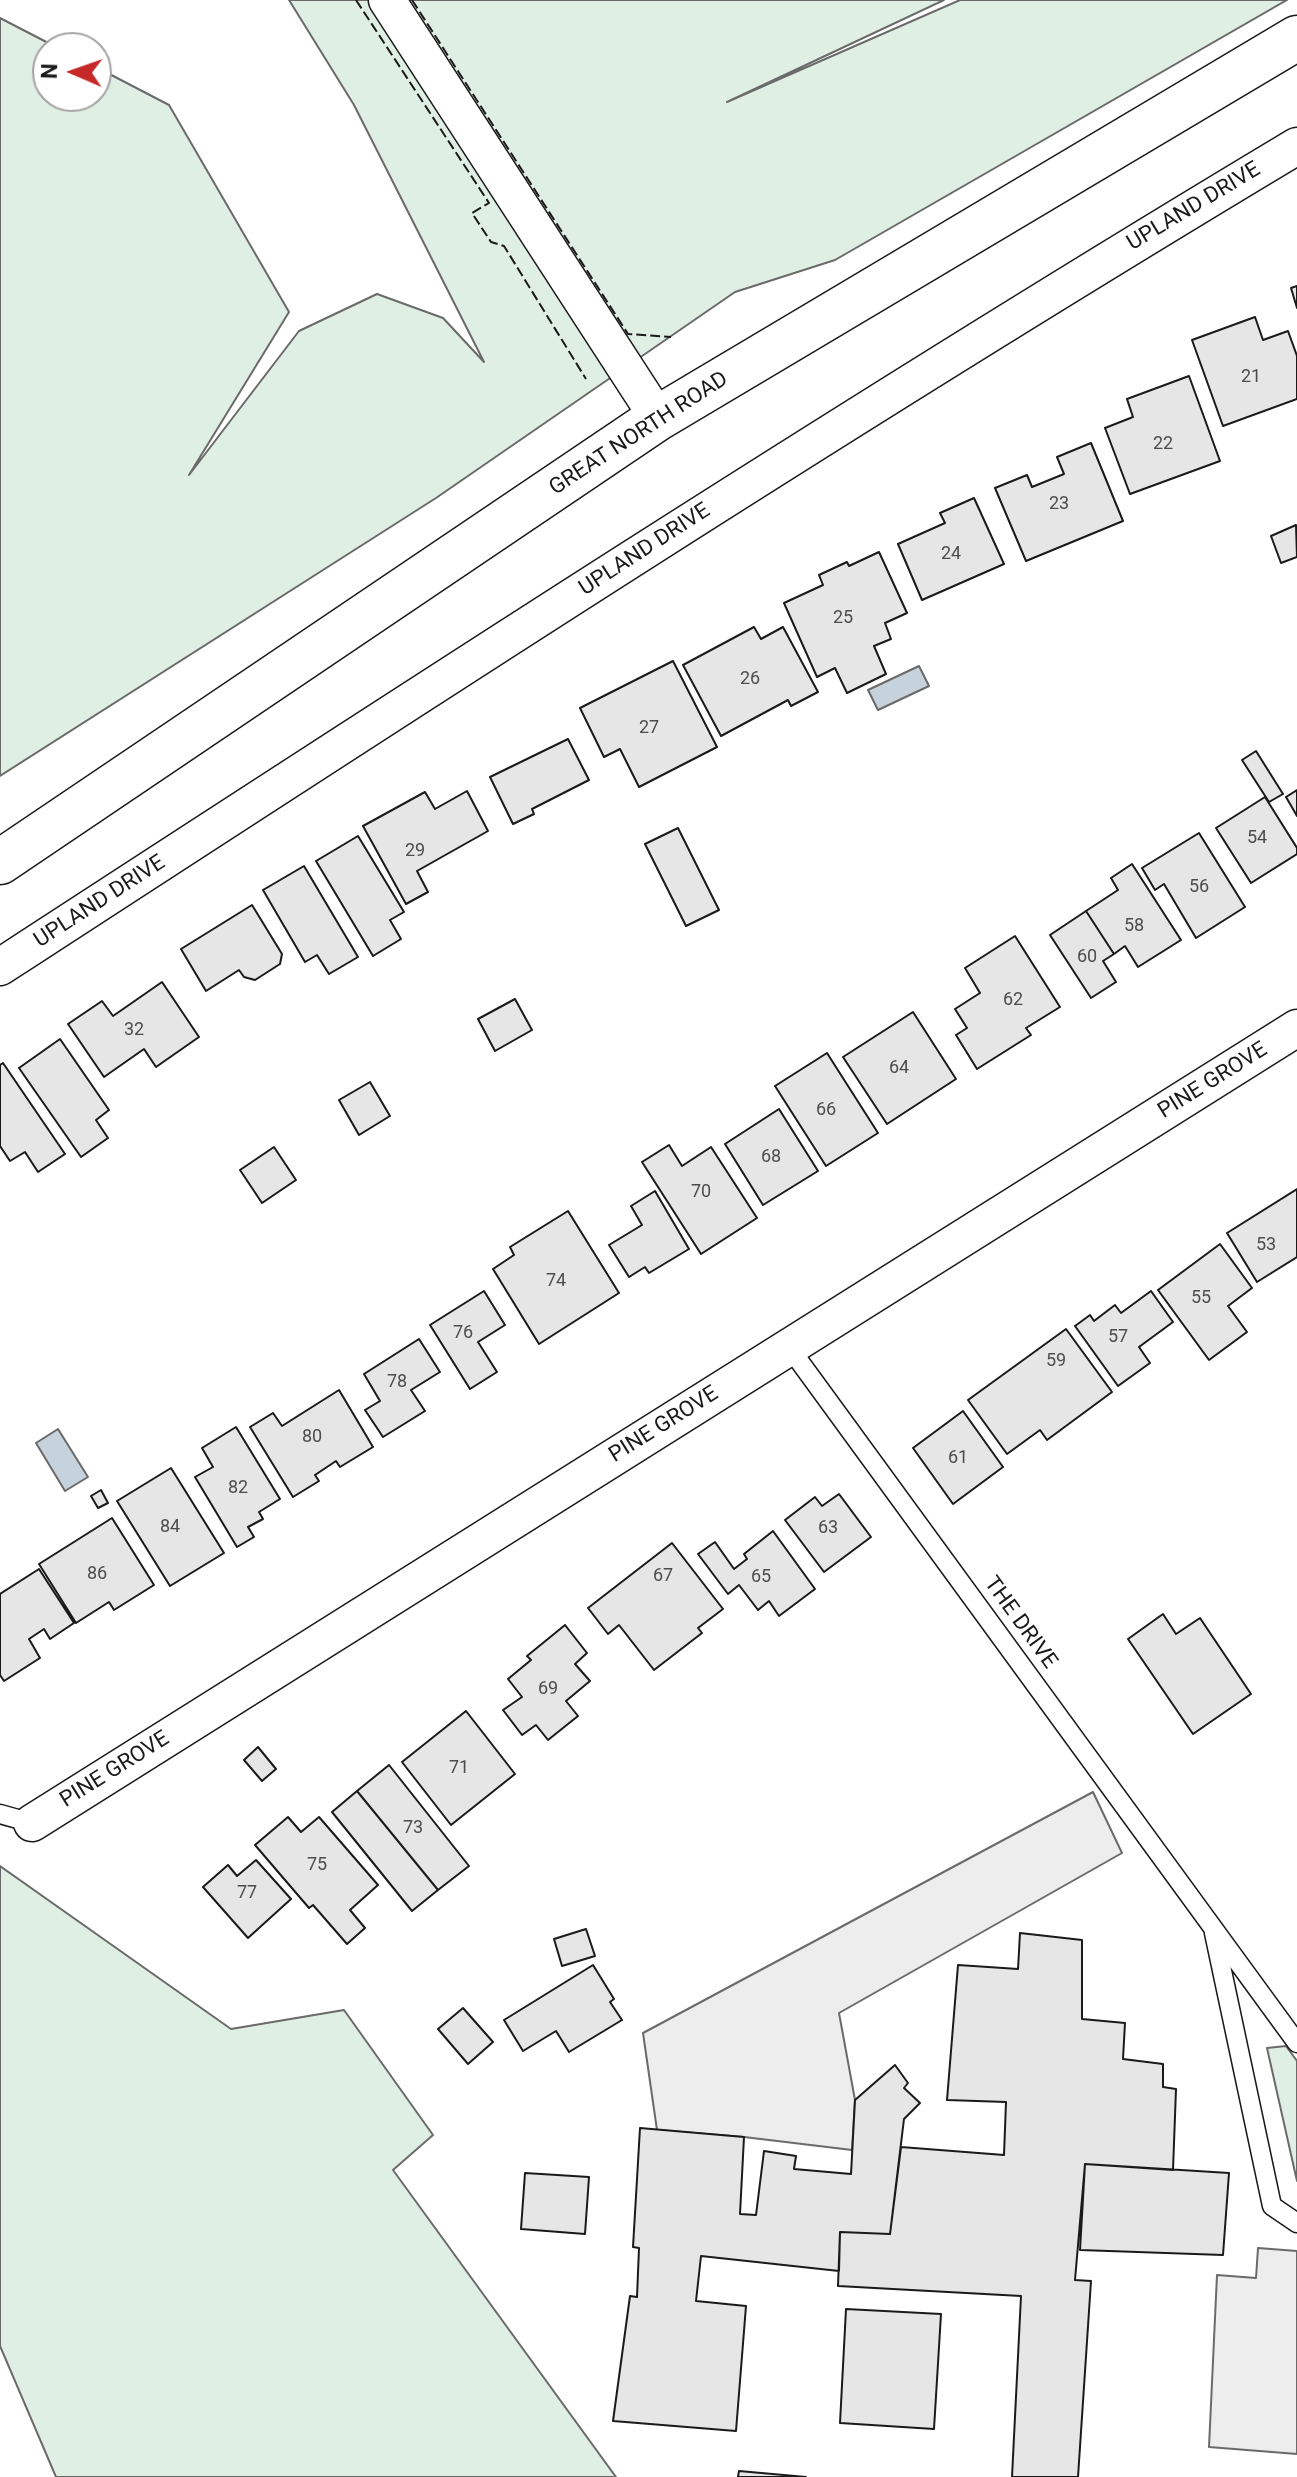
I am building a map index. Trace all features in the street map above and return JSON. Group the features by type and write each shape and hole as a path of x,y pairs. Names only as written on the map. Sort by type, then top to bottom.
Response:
{"main road":[{"name":"GREAT NORTH ROAD","path":"0,862 658,418 1297,38"}],"street":[{"path":"387,0 658,418"},
{"name":"UPLAND DRIVE","path":"0,967 784,461 1088,271 1297,146"},
{"name":"PINE GROVE","path":"16,1818 789,1347 1297,1028"}],"lane":[{"name":"THE DRIVE","path":"789,1347 1297,2043"},
{"name":"THE DRIVE","path":"1212,1927 1272,2206 1297,2223"}],"green space":[{"path":"289,0 944,0 727,102 960,0 1287,0 835,260 735,292 436,498 0,776 0,18 32,35 32,112 112,112 112,75 169,105 289,312 189,475 299,331 377,294 443,318 484,362 354,105"},
{"path":"0,1866 231,2029 344,2010 433,2135 393,2170 616,2477 56,2477 0,2346"},
{"path":"1286,2046 1297,2061 1297,2181 1267,2048"}],"shaded area":[{"path":"919,666 929,686 878,710 868,690"},
{"path":"58,1429 88,1477 65,1491 36,1443"},
{"path":"1093,1792 1122,1853 839,2013 855,2100 852,2150 657,2130 643,2033"},
{"path":"1258,2248 1297,2251 1297,2454 1209,2447 1217,2275 1256,2278"}],"building":[{"path":"1297,286 1297,308 1291,288"},
{"path":"1255,317 1263,340 1288,331 1297,356 1297,399 1223,426 1192,340"},
{"path":"1189,376 1220,461 1130,494 1105,428 1133,417 1127,399"},
{"path":"1091,443 1123,521 1026,561 995,488 1027,475 1032,487 1064,474 1057,457"},
{"path":"974,498 1004,564 922,600 898,544 945,523 940,513"},
{"path":"1296,525 1297,557 1281,563 1271,536"},
{"path":"879,552 907,613 885,623 891,639 874,646 886,674 847,693 835,668 817,677 784,603 823,585 819,575"},
{"path":"754,627 761,639 783,627 818,692 791,706 788,700 721,736 683,665"},
{"path":"673,661 717,747 639,787 620,749 604,757 580,708"},
{"path":"568,739 589,780 532,809 534,814 513,824 490,777"},
{"path":"1256,751 1283,794 1269,802 1242,760"},
{"path":"1297,790 1297,816 1286,797"},
{"path":"467,791 488,831 417,871 428,892 406,904 363,826 425,792 435,809"},
{"path":"1265,797 1297,848 1297,854 1251,883 1216,828"},
{"path":"678,828 719,910 686,926 645,844"},
{"path":"1199,833 1245,907 1196,938 1164,884 1155,890 1142,868"},
{"path":"358,836 404,912 390,920 401,939 373,956 316,861"},
{"path":"1132,864 1181,940 1138,967 1125,946 1114,954 1086,911 1118,890 1111,878"},
{"path":"304,866 358,957 329,974 317,955 305,962 263,890"},
{"path":"252,905 282,954 280,964 255,980 244,977 239,970 206,991 181,949"},
{"path":"1086,911 1114,954 1103,961 1116,982 1091,998 1050,935"},
{"path":"1015,936 1060,1007 1026,1028 1031,1035 977,1069 956,1035 967,1028 955,1009 980,993 965,968"},
{"path":"162,982 199,1037 156,1067 144,1049 104,1077 68,1024 102,1001 113,1016"},
{"path":"515,999 532,1030 495,1051 478,1019"},
{"path":"913,1012 956,1079 887,1124 843,1057"},
{"path":"60,1039 109,1110 96,1120 108,1138 81,1157 19,1068"},
{"path":"827,1053 878,1133 826,1166 775,1086"},
{"path":"3,1063 65,1154 38,1172 25,1152 10,1161 0,1146 0,1065"},
{"path":"370,1082 390,1116 359,1135 339,1100"},
{"path":"779,1109 818,1171 763,1205 725,1144"},
{"path":"669,1145 682,1166 711,1147 757,1218 701,1254 642,1162"},
{"path":"274,1147 296,1180 262,1203 240,1170"},
{"path":"1297,1189 1297,1257 1257,1282 1227,1233"},
{"path":"655,1191 689,1249 649,1273 645,1267 629,1277 609,1245 642,1225 631,1206"},
{"path":"568,1211 619,1293 539,1344 493,1269 514,1255 510,1247"},
{"path":"1220,1244 1252,1288 1228,1306 1247,1332 1209,1360 1158,1290"},
{"path":"484,1291 505,1325 478,1342 497,1372 470,1389 430,1325"},
{"path":"1151,1291 1173,1322 1139,1347 1150,1363 1118,1386 1075,1326 1090,1315 1094,1321 1115,1305 1121,1313"},
{"path":"1066,1329 1112,1392 1047,1440 1040,1430 1007,1454 968,1400"},
{"path":"419,1339 440,1372 411,1390 425,1411 383,1437 365,1410 380,1401 364,1374"},
{"path":"339,1390 373,1447 340,1467 336,1461 315,1475 319,1481 293,1497 250,1427 273,1413 282,1426"},
{"path":"963,1411 1003,1467 953,1504 913,1448"},
{"path":"236,1427 280,1499 259,1512 263,1519 248,1527 254,1537 237,1547 195,1477 213,1467 202,1448"},
{"path":"171,1468 224,1553 170,1586 117,1501"},
{"path":"101,1490 108,1503 98,1508 91,1496"},
{"path":"839,1494 871,1537 824,1572 785,1520 815,1497 822,1506"},
{"path":"112,1518 154,1585 114,1610 109,1602 76,1623 39,1564"},
{"path":"773,1531 815,1589 779,1616 769,1601 758,1610 739,1585 728,1594 698,1554 715,1542 734,1569 747,1559 744,1554"},
{"path":"672,1543 723,1609 698,1628 702,1633 654,1670 619,1625 608,1634 588,1608"},
{"path":"39,1569 74,1623 50,1639 44,1629 29,1639 40,1658 4,1681 0,1675 0,1594"},
{"path":"1163,1614 1176,1634 1200,1618 1251,1694 1193,1734 1128,1639"},
{"path":"565,1625 587,1653 575,1664 590,1681 566,1701 578,1716 548,1740 536,1725 522,1735 503,1710 522,1697 508,1679 531,1660 527,1656"},
{"path":"466,1711 515,1774 451,1825 402,1762"},
{"path":"258,1747 276,1769 262,1781 244,1760"},
{"path":"389,1765 469,1866 438,1890 357,1791"},
{"path":"357,1791 438,1890 412,1911 332,1812"},
{"path":"288,1817 301,1832 319,1817 378,1885 350,1910 365,1928 347,1944 313,1905 309,1908 255,1845"},
{"path":"256,1860 291,1899 248,1938 203,1887 228,1865 237,1876"},
{"path":"586,1929 595,1956 562,1966 554,1939"},
{"path":"1020,1933 1082,1940 1082,2019 1125,2023 1123,2059 1163,2064 1163,2087 1176,2089 1173,2170 1085,2164 1075,2280 1091,2281 1078,2477 1012,2477 1021,2296 838,2286 840,2232 890,2234 901,2147 1004,2155 1006,2102 947,2100 958,1965 1018,1969"},
{"path":"593,1965 614,1999 610,2002 622,2020 569,2052 556,2031 523,2051 504,2020"},
{"path":"463,2008 493,2042 468,2064 438,2029"},
{"path":"895,2065 908,2083 904,2088 920,2103 904,2119 890,2234 840,2232 839,2271 701,2256 696,2301 746,2306 736,2431 613,2421 630,2296 637,2297 639,2248 633,2247 640,2128 744,2137 740,2214 756,2215 764,2151 796,2156 794,2169 851,2174 855,2100"},
{"path":"1085,2164 1229,2173 1223,2255 1080,2250"},
{"path":"525,2173 589,2177 585,2234 521,2229"},
{"path":"846,2309 941,2314 934,2429 840,2423"},
{"path":"739,2471 806,2477 738,2477"}],"fence":[{"path":"356,0 489,203 472,213 491,242 504,246 586,379"},
{"path":"412,0 628,334 671,337"}]}
